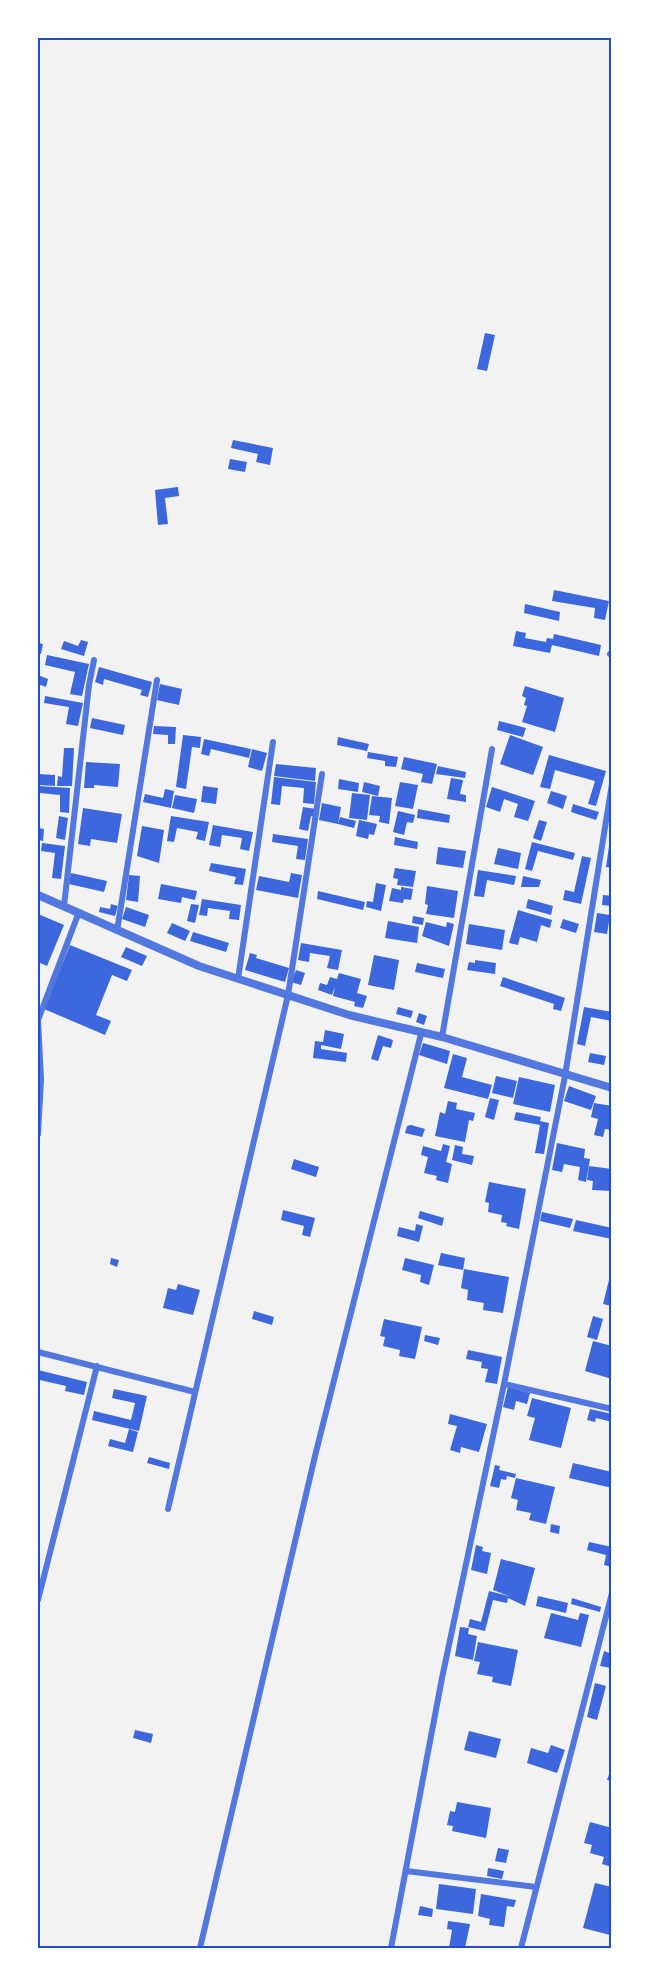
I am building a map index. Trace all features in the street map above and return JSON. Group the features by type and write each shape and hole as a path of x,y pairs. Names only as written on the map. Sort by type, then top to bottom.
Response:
{"street":[{"path":"64,906 89,685 94,660"},
{"path":"117,931 157,680"},
{"path":"238,979 273,742"},
{"path":"441,1037 492,748"},
{"path":"168,1509 288,995 322,774"},
{"path":"391,1948 442,1678 504,1384 565,1076 612,784"},
{"path":"38,895 199,966 349,1015 441,1037 565,1076 612,1088"},
{"path":"38,1134 38,1020 79,912"},
{"path":"200,1948 315,1456 421,1034"},
{"path":"38,1352 195,1392"},
{"path":"38,1600 97,1366"},
{"path":"504,1384 612,1409"},
{"path":"521,1948 612,1593"},
{"path":"406,1871 536,1887"}],"building":[{"path":"485,333 495,335 487,371 477,369"},
{"path":"233,440 273,448 270,465 256,462 258,454 231,448"},
{"path":"230,459 247,462 245,472 228,469"},
{"path":"178,487 179,496 165,498 168,524 158,525 155,490"},
{"path":"554,590 609,601 605,620 594,618 595,608 552,601"},
{"path":"525,604 560,612 559,621 524,613"},
{"path":"516,631 526,633 525,638 546,642 547,638 553,639 554,634 601,645 599,656 552,645 550,653 513,646"},
{"path":"81,640 88,642 84,656 61,649 64,641 78,646"},
{"path":"38,643 43,644 41,654 38,653"},
{"path":"47,655 89,664 82,696 70,694 75,672 45,665"},
{"path":"99,667 152,682 148,697 140,695 142,690 104,679 103,685 95,682"},
{"path":"38,675 48,679 46,687 38,684"},
{"path":"160,684 182,689 179,705 157,700"},
{"path":"525,686 564,698 555,732 522,722 527,706 524,705 526,698 522,696"},
{"path":"45,696 83,703 78,726 66,724 69,707 44,703"},
{"path":"92,718 125,725 123,735 90,728"},
{"path":"499,721 526,728 523,737 497,730"},
{"path":"154,726 176,727 175,744 168,744 168,735 153,734"},
{"path":"183,735 201,737 200,748 192,747 186,789 176,787"},
{"path":"510,735 543,747 533,775 500,764"},
{"path":"338,737 369,744 367,751 337,745"},
{"path":"204,739 251,749 249,758 211,749 209,756 201,754"},
{"path":"64,748 74,748 72,786 57,786 58,776 62,777"},
{"path":"252,749 267,753 262,771 248,767"},
{"path":"368,752 398,757 396,767 385,766 385,761 367,758"},
{"path":"549,755 606,771 596,806 588,804 595,781 555,770 550,789 540,787"},
{"path":"404,757 437,764 432,784 421,782 423,774 401,769"},
{"path":"86,762 120,764 118,787 94,785 94,788 84,788"},
{"path":"276,764 316,768 315,781 274,776"},
{"path":"438,766 466,772 465,778 436,774"},
{"path":"38,774 55,775 55,786 38,785"},
{"path":"274,777 316,782 314,804 303,803 304,788 282,786 280,805 271,804"},
{"path":"451,778 463,780 460,794 466,795 466,802 447,799"},
{"path":"339,779 359,783 358,792 338,789"},
{"path":"364,782 380,786 378,796 362,792"},
{"path":"400,782 418,785 413,809 395,806"},
{"path":"38,786 70,788 69,813 60,812 60,795 40,793 38,798"},
{"path":"203,786 218,788 216,804 201,802"},
{"path":"492,787 535,801 528,821 514,817 518,804 504,799 500,812 486,807"},
{"path":"165,789 174,791 171,808 143,802 145,794 163,798"},
{"path":"551,791 567,796 563,809 547,803"},
{"path":"352,793 370,795 367,820 349,818"},
{"path":"175,795 197,799 194,813 172,808"},
{"path":"372,796 392,798 389,824 379,822 380,816 369,815"},
{"path":"322,803 341,807 338,824 319,820"},
{"path":"573,804 599,812 596,820 571,812"},
{"path":"303,807 316,809 315,817 311,816 308,831 299,829"},
{"path":"83,808 122,814 117,843 91,839 90,846 78,844"},
{"path":"418,809 450,815 449,823 417,818"},
{"path":"398,811 415,815 413,823 407,822 404,835 393,832"},
{"path":"59,816 68,818 65,840 56,838"},
{"path":"171,816 209,822 205,841 196,839 198,832 177,828 174,842 167,841"},
{"path":"340,817 356,821 354,828 338,824"},
{"path":"359,820 377,824 374,835 369,834 368,839 356,836"},
{"path":"539,820 547,822 541,841 533,838"},
{"path":"213,825 253,832 249,851 240,849 242,838 222,835 220,847 209,845"},
{"path":"142,826 164,830 159,863 137,856"},
{"path":"38,828 44,829 43,841 38,840"},
{"path":"273,834 308,839 305,860 296,859 298,846 272,842"},
{"path":"395,837 418,842 417,849 394,845"},
{"path":"532,842 575,853 573,860 538,851 532,871 525,869"},
{"path":"42,843 65,846 61,879 52,878 55,853 41,851"},
{"path":"609,846 612,846 612,868 606,867"},
{"path":"438,847 466,851 463,868 436,864"},
{"path":"498,848 521,853 518,869 494,864"},
{"path":"582,856 591,858 581,904 563,900 565,890 574,892"},
{"path":"211,863 246,869 243,885 234,884 236,877 209,871"},
{"path":"395,868 416,871 413,887 397,885 398,879 393,878"},
{"path":"478,870 516,876 514,885 487,880 484,897 474,896"},
{"path":"71,873 107,881 104,892 69,884"},
{"path":"291,873 302,875 298,898 256,890 259,876 289,882"},
{"path":"129,875 140,876 138,902 126,900"},
{"path":"523,876 541,880 539,887 521,887"},
{"path":"376,883 386,885 381,911 366,907 367,901 373,902"},
{"path":"161,884 197,891 195,900 182,897 181,903 158,899"},
{"path":"427,886 458,891 454,918 426,914"},
{"path":"401,887 413,889 411,900 404,899 403,903 389,901 392,888 401,890"},
{"path":"318,891 365,902 363,910 317,899"},
{"path":"603,895 612,896 612,906 602,905"},
{"path":"202,899 241,905 239,920 229,919 230,911 208,908 207,916 199,915"},
{"path":"528,899 553,906 551,915 526,908"},
{"path":"111,904 118,906 115,916 99,912 100,907 110,909"},
{"path":"191,904 199,905 195,923 187,921"},
{"path":"126,907 149,915 145,927 122,919"},
{"path":"518,910 552,920 550,928 541,925 537,942 520,937 518,945 509,943"},
{"path":"597,913 610,915 607,934 594,932"},
{"path":"38,914 64,925 47,966 38,962"},
{"path":"413,916 424,918 423,925 412,923"},
{"path":"563,919 579,924 576,933 560,928"},
{"path":"388,921 419,927 417,943 385,938"},
{"path":"426,922 446,927 447,922 454,924 449,946 422,936"},
{"path":"172,923 190,931 185,941 167,933"},
{"path":"469,924 505,930 502,950 466,944"},
{"path":"193,932 229,943 226,952 190,941"},
{"path":"301,943 342,950 338,970 327,968 330,956 310,953 309,962 298,960"},
{"path":"70,945 132,970 127,981 112,975 96,1015 111,1021 105,1035 44,1009"},
{"path":"126,947 147,956 142,966 121,957"},
{"path":"250,953 257,955 256,958 289,968 285,982 245,970"},
{"path":"374,955 399,960 394,990 368,985"},
{"path":"475,960 496,963 495,974 467,970 469,962 475,963"},
{"path":"417,963 445,969 443,978 415,972"},
{"path":"296,970 305,973 301,985 291,982"},
{"path":"339,973 361,979 357,993 367,996 363,1008 354,1006 355,1002 333,996 335,987 332,995 318,990 320,983 327,985 330,977 337,979"},
{"path":"503,977 565,998 561,1011 553,1009 554,1004 500,986"},
{"path":"398,1007 413,1011 411,1018 396,1014"},
{"path":"584,1007 612,1012 612,1021 591,1017 585,1046 577,1044"},
{"path":"419,1013 427,1016 424,1025 416,1022"},
{"path":"325,1030 344,1034 341,1049 321,1045 321,1049 347,1053 346,1062 313,1058 315,1041 323,1042"},
{"path":"378,1035 393,1040 391,1048 383,1046 378,1061 371,1059"},
{"path":"423,1043 450,1051 447,1064 419,1055"},
{"path":"590,1053 606,1056 604,1065 588,1062"},
{"path":"453,1054 467,1058 462,1077 492,1085 488,1099 444,1088"},
{"path":"496,1076 517,1081 513,1098 492,1093"},
{"path":"519,1077 555,1085 550,1112 513,1104"},
{"path":"569,1086 596,1096 591,1110 564,1101"},
{"path":"490,1098 499,1100 494,1120 485,1117"},
{"path":"448,1101 457,1103 456,1109 475,1113 473,1121 469,1120 465,1142 435,1136 440,1112 445,1114"},
{"path":"594,1103 612,1106 612,1130 605,1129 603,1137 594,1135 598,1119 591,1117"},
{"path":"516,1112 541,1117 540,1121 549,1123 544,1154 535,1153 540,1125 514,1120"},
{"path":"407,1126 425,1129 422,1137 405,1133"},
{"path":"557,1143 585,1149 584,1158 590,1159 586,1182 578,1180 580,1167 564,1164 562,1172 552,1170"},
{"path":"443,1144 450,1146 446,1162 452,1164 448,1183 436,1180 437,1176 424,1173 428,1157 421,1155 423,1146 441,1151"},
{"path":"455,1145 463,1147 462,1154 474,1156 472,1165 452,1160"},
{"path":"294,1159 319,1167 316,1177 291,1169"},
{"path":"589,1166 612,1169 612,1191 592,1190 593,1181 587,1180"},
{"path":"489,1182 526,1189 519,1229 506,1226 507,1223 501,1222 502,1215 488,1212 489,1203 485,1202"},
{"path":"283,1210 315,1218 310,1237 302,1235 304,1226 281,1220"},
{"path":"420,1211 444,1218 442,1226 418,1218"},
{"path":"542,1212 573,1219 570,1228 540,1221"},
{"path":"576,1220 612,1228 612,1239 573,1231"},
{"path":"416,1224 423,1226 419,1242 397,1236 399,1227 415,1231"},
{"path":"441,1253 465,1258 463,1270 438,1265"},
{"path":"111,1258 119,1260 117,1267 110,1264"},
{"path":"405,1258 434,1265 429,1285 420,1282 421,1275 402,1270"},
{"path":"464,1269 509,1277 503,1313 483,1310 484,1303 467,1300 468,1290 461,1288"},
{"path":"609,1280 612,1281 612,1306 603,1304"},
{"path":"178,1284 200,1290 193,1315 163,1308 168,1288 176,1290"},
{"path":"254,1311 274,1317 272,1325 252,1319"},
{"path":"593,1316 603,1319 597,1340 587,1337"},
{"path":"384,1319 422,1327 415,1359 399,1356 400,1350 383,1346 385,1337 380,1336"},
{"path":"425,1335 440,1338 438,1345 424,1341"},
{"path":"593,1341 612,1346 612,1379 585,1371"},
{"path":"468,1350 502,1357 497,1384 485,1382 488,1369 481,1368 482,1362 466,1359"},
{"path":"38,1370 87,1382 84,1395 65,1391 66,1386 40,1380 38,1386"},
{"path":"508,1387 530,1393 527,1404 516,1401 514,1410 503,1407"},
{"path":"114,1389 147,1396 139,1431 92,1420 94,1411 131,1420 135,1403 112,1398"},
{"path":"532,1398 571,1408 561,1448 529,1440 535,1418 527,1416"},
{"path":"590,1409 612,1414 612,1422 596,1418 595,1422 587,1420"},
{"path":"450,1414 487,1424 479,1452 461,1447 460,1453 450,1450 457,1426 448,1424"},
{"path":"129,1429 138,1432 133,1452 108,1446 110,1439 125,1443"},
{"path":"149,1457 170,1463 169,1469 147,1463"},
{"path":"573,1463 612,1472 612,1488 569,1478"},
{"path":"495,1465 500,1466 499,1470 516,1474 515,1478 507,1476 506,1480 501,1479 499,1488 490,1486"},
{"path":"516,1478 555,1487 546,1524 529,1520 531,1513 516,1510 518,1500 511,1498"},
{"path":"551,1524 560,1526 559,1534 550,1532"},
{"path":"589,1542 612,1547 612,1567 604,1565 606,1555 587,1550"},
{"path":"476,1545 483,1547 482,1551 491,1553 487,1574 471,1570"},
{"path":"501,1559 535,1568 525,1606 508,1598 507,1603 493,1600 485,1631 468,1627 470,1619 481,1622 489,1591 509,1596 493,1590"},
{"path":"538,1596 568,1603 566,1613 536,1606"},
{"path":"572,1598 601,1607 600,1612 571,1604"},
{"path":"551,1613 578,1620 580,1613 589,1615 581,1647 544,1638"},
{"path":"460,1627 469,1628 468,1634 477,1636 473,1660 455,1656"},
{"path":"478,1642 518,1650 511,1686 492,1682 493,1677 477,1674 480,1662 474,1661"},
{"path":"604,1651 612,1654 611,1668 600,1666"},
{"path":"595,1683 606,1686 597,1720 587,1717"},
{"path":"135,1730 153,1734 151,1743 133,1738"},
{"path":"469,1731 501,1739 496,1758 464,1750"},
{"path":"551,1745 565,1750 557,1773 527,1763 531,1748 548,1753"},
{"path":"612,1766 612,1781 607,1780"},
{"path":"457,1802 491,1808 486,1838 452,1831 453,1826 447,1825 450,1811 455,1812"},
{"path":"590,1822 612,1828 612,1867 602,1864 604,1857 590,1853 592,1845 584,1843"},
{"path":"498,1848 509,1850 506,1863 495,1861"},
{"path":"488,1868 504,1871 502,1879 487,1876"},
{"path":"595,1883 612,1887 610,1935 583,1928"},
{"path":"439,1884 476,1889 473,1914 436,1909"},
{"path":"481,1894 516,1900 514,1907 507,1906 504,1927 489,1925 490,1919 478,1916"},
{"path":"420,1906 433,1909 432,1917 418,1915"},
{"path":"448,1921 470,1924 465,1948 449,1948 452,1930 447,1929"}]}
